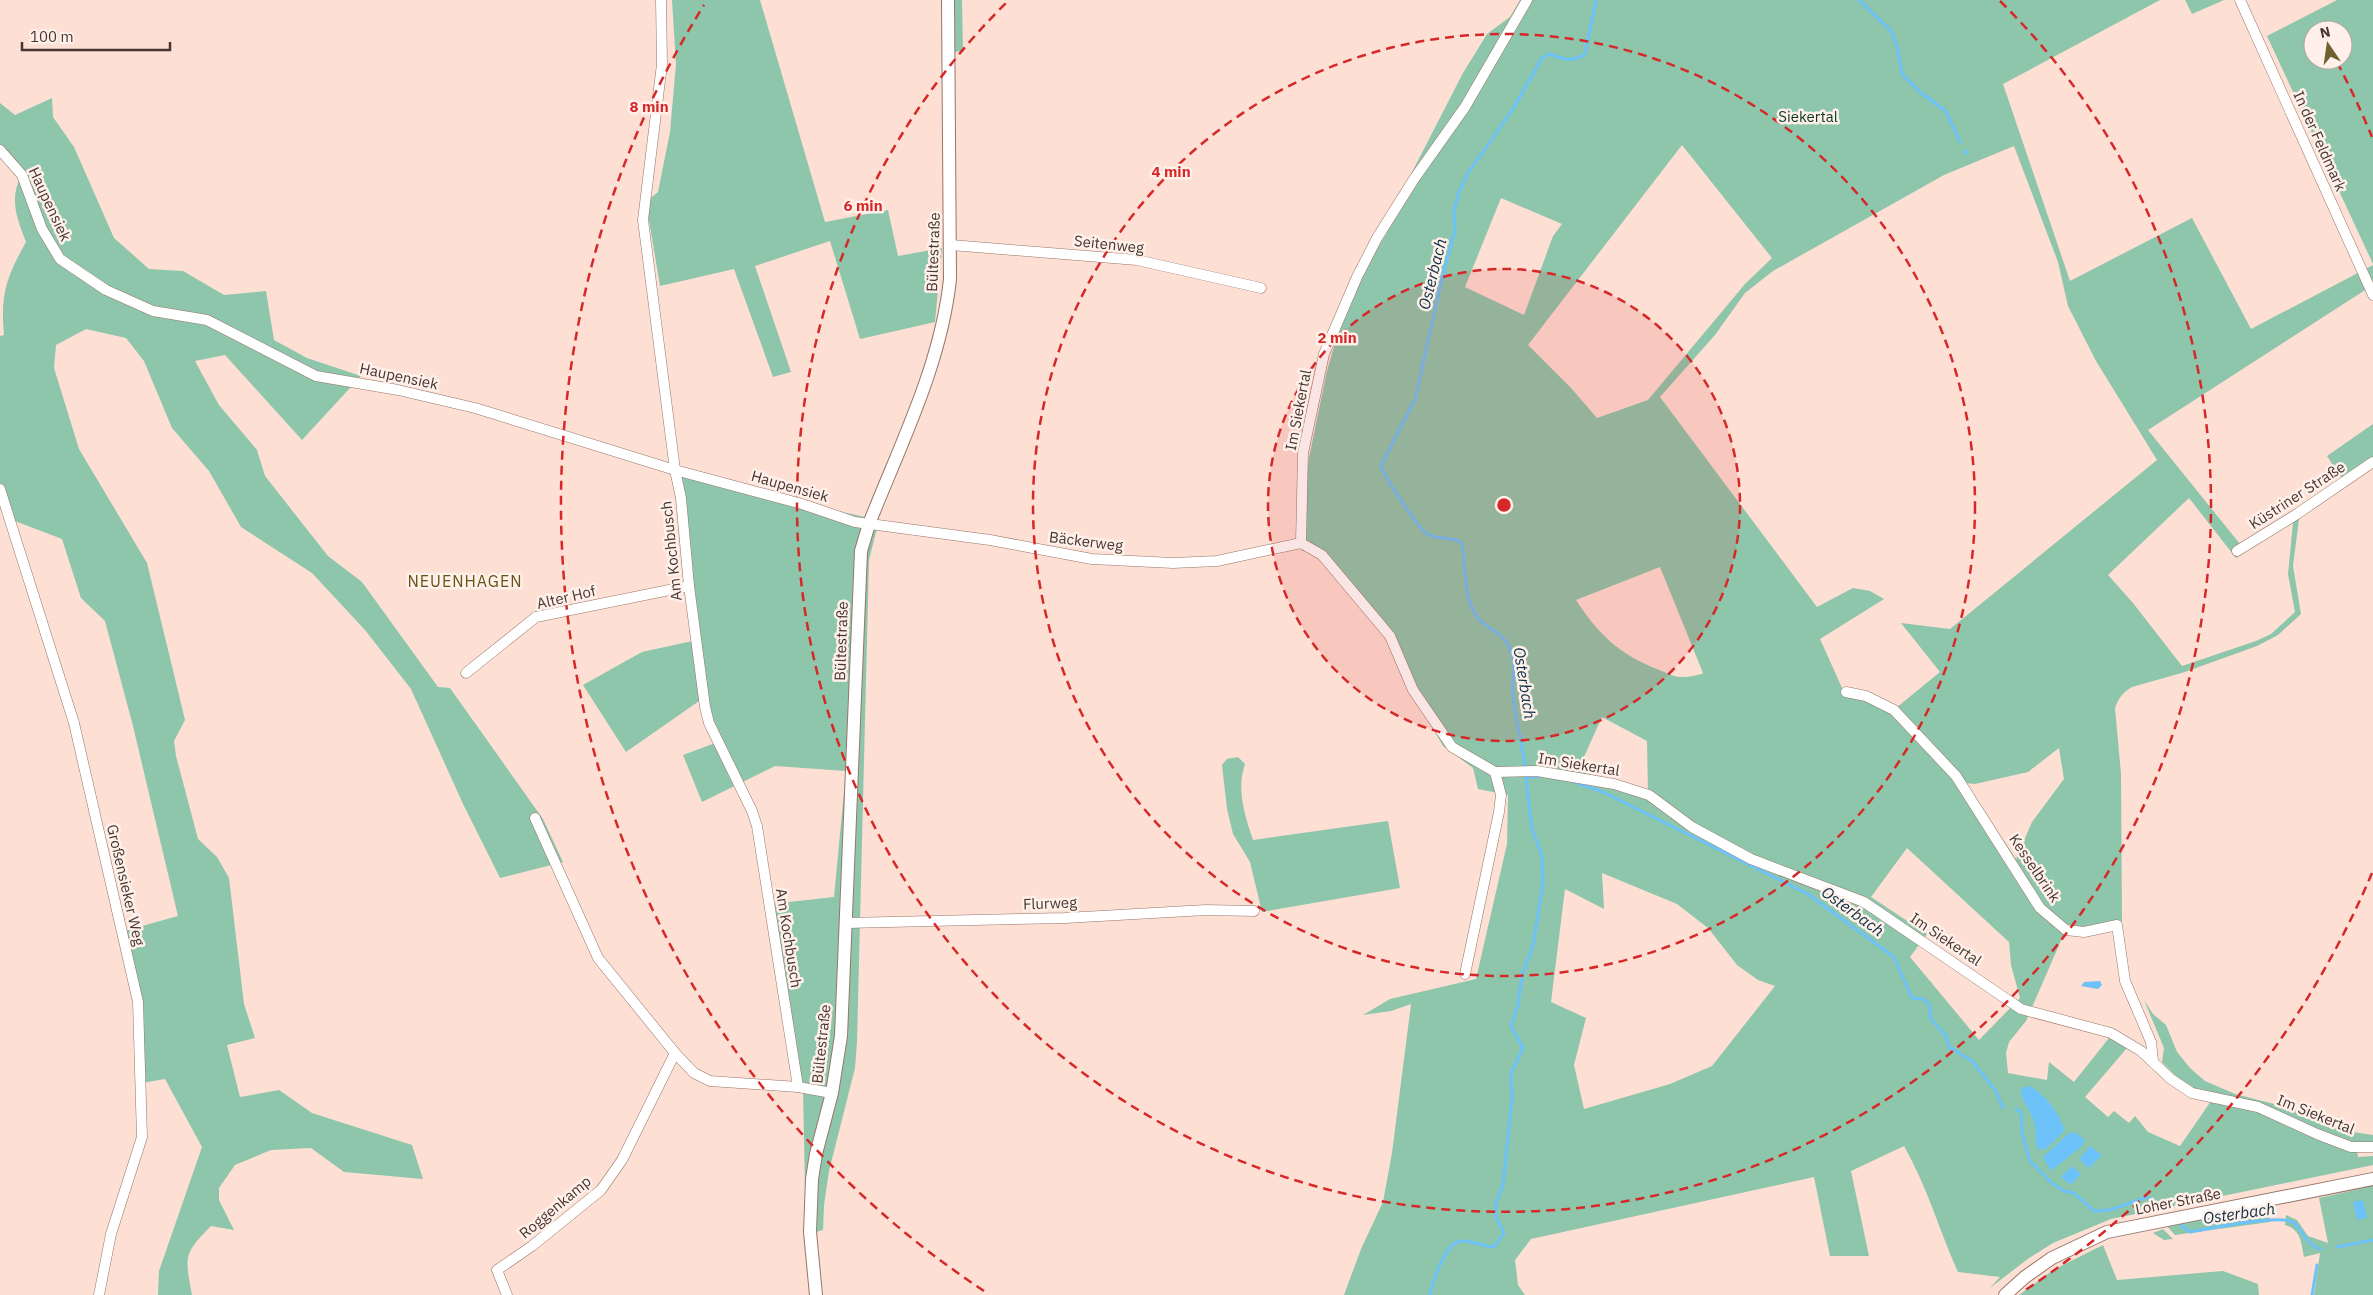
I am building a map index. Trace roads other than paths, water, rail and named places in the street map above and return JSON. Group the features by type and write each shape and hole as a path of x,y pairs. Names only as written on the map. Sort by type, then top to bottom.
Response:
{"street":[{"name":"Am Kochbusch","path":"661,0 662,64 643,220 675,470 681,498 689,586 709,723 752,811 757,826 798,1087"},
{"name":"Bültestraße","path":"816,1295 810,1204 816,1154 832,1093 841,1036 860,565 863,540 933,360 946,312 951,246 948,0"},
{"name":"Im Siekertal","path":"1527,0 1465,107 1414,179 1377,238 1357,277 1324,354 1303,453 1301,543 1322,555 1390,636 1413,690 1452,747 1496,772 1525,771 1614,784 1649,795 1692,827 1751,859 1864,902 2021,1009 2111,1033 2141,1051 2179,1085 2192,1093 2258,1107 2318,1134 2351,1146 2373,1147"},
{"name":"In der Feldmark","path":"2240,0 2373,295"},
{"name":"Haupensiek","path":"0,150 22,175 42,229 60,258 106,290 153,311 207,320 316,376 398,390 475,408 675,470 802,504 855,522 869,524"},
{"name":"Seitenweg","path":"951,246 1137,260 1261,288"},
{"name":"Küstriner Straße","path":"2237,551 2371,468"},
{"name":"Großensieker Weg","path":"0,489 74,723 138,1002 142,1137 111,1234 99,1295"},
{"name":"Bäckerweg","path":"869,524 990,540 1092,559 1173,563 1217,561 1301,543"},
{"name":"Alter Hof","path":"466,673 536,617 689,586"},
{"name":"Kesselbrink","path":"1846,692 1866,696 1894,710 1956,776 2040,908 2066,930 2084,932 2117,925 2125,981 2151,1042 2154,1061"},
{"path":"1464,974 1499,812 1501,795 1496,772"},
{"path":"535,818 598,958 675,1053 694,1073 710,1081 798,1087 832,1093"},
{"name":"Flurweg","path":"846,924 1065,918 1206,910 1254,911"},
{"name":"Roggenkamp","path":"507,1295 497,1270 532,1246 601,1190 622,1160 675,1053"},
{"name":"Loher Straße","path":"2005,1295 2025,1277 2052,1258 2107,1232 2373,1179"}],"water":[{"path":"2100,981 2102,985 2098,989 2081,986 2084,982"},
{"path":"2030,1086 2051,1105 2065,1130 2046,1149 2038,1149 2034,1122 2022,1097 2021,1088"},
{"path":"2075,1132 2085,1140 2082,1146 2051,1171 2043,1157 2069,1133"},
{"path":"2090,1146 2102,1155 2089,1168 2079,1159"},
{"path":"2072,1166 2081,1174 2071,1185 2061,1177"},
{"path":"2363,1200 2367,1218 2357,1220 2353,1202"}],"waterway":[{"name":"Osterbach","path":"1541,776 1526,778 1513,698 1512,655 1507,643 1482,622 1473,611 1467,592 1462,543 1429,535 1425,532 1403,504 1381,466 1415,399 1443,274 1455,230 1454,210 1459,192 1468,173 1513,109 1542,58 1550,54 1564,59 1572,59 1585,54 1596,0"},
{"path":"1859,0 1891,31 1897,46 1902,74 1921,93 1946,111 1960,142"},
{"path":"1430,1295 1441,1262 1451,1247 1457,1242 1463,1241 1494,1247 1504,1233 1496,1217 1496,1203 1503,1185 1512,1098 1511,1073 1523,1048 1511,1026 1518,1005 1522,975 1533,946 1543,883 1542,855 1532,829 1526,778"},
{"name":"Osterbach","path":"1571,781 1603,792 1808,894 1894,957 1912,998 1923,999 1929,1004 1931,1019 1946,1036 1949,1047 1972,1061 1995,1090 2003,1108"},
{"name":"Osterbach","path":"2016,1109 2021,1112 2022,1132 2030,1161 2052,1183 2064,1191 2074,1193 2094,1211 2110,1210 2147,1197 2158,1204"},
{"name":"Osterbach","path":"2181,1225 2190,1232 2228,1225 2287,1220 2294,1223 2312,1245 2321,1249"},
{"name":"Osterbach","path":"2337,1247 2373,1240"},
{"path":"2312,1295 2317,1265"}],"district":[{"name":"NEUENHAGEN","path":"465,581"}],"park label":[{"name":"Siekertal","path":"1808,116"}]}
